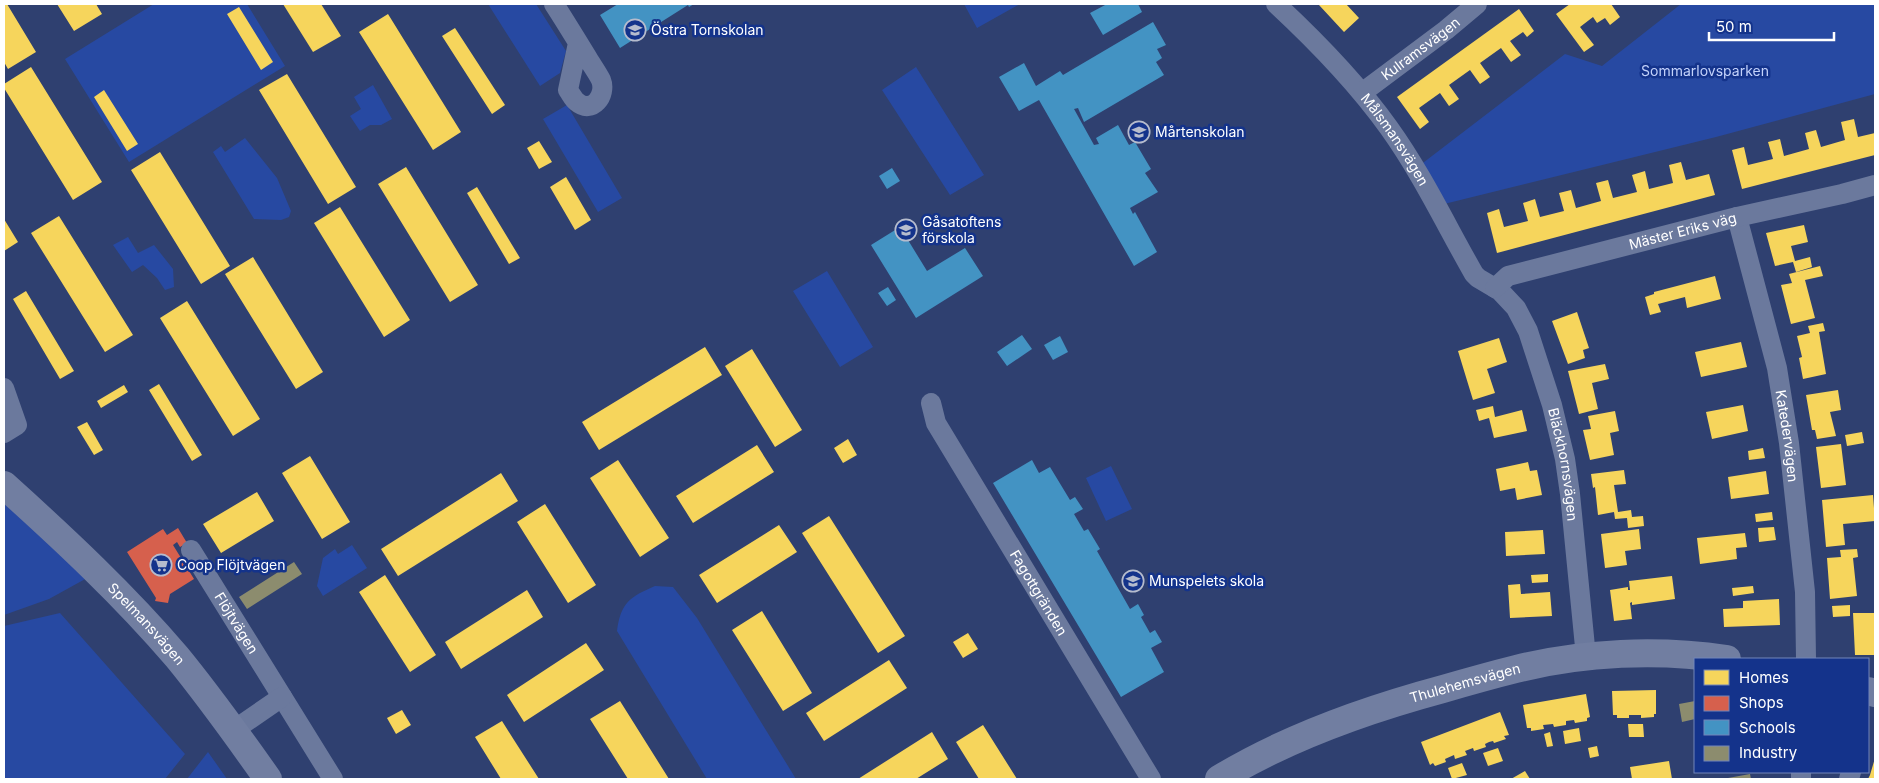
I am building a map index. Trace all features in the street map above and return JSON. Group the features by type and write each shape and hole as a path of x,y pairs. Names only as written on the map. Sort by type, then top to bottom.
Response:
{"street":[{"path":"554,4 578,43"},
{"name":"Målsmansvägen","path":"1276,4 1321,46 1363,92 1391,130 1415,169 1474,274 1495,288"},
{"name":"Kulramsvägen","path":"1363,92 1446,30 1477,4"},
{"name":"Mäster Eriks väg","path":"1495,288 1508,276 1737,217 1842,194 1875,184"},
{"name":"Katedervägen","path":"1737,217 1777,368 1788,434 1805,592 1806,658"},
{"name":"Bläckhornsvägen","path":"1495,288 1504,294 1516,308 1522,319 1537,354 1552,405 1570,494 1586,657"},
{"path":"4,388 17,425 4,433"},
{"name":"Fagottgränden","path":"930,403 936,423 1151,779"},
{"name":"Spelmansvägen","path":"4,485 59,534 103,577 177,657 234,730 268,779"},
{"name":"Flöjtvägen","path":"191,550 333,779"},
{"name":"Thulehemsvägen","path":"1219,779 1314,730 1387,704 1516,669 1586,657 1663,654 1714,658"},
{"path":"234,730 282,697"}],"green space":[{"path":"154,4 247,4 285,66 129,162 65,59"},
{"path":"488,4 536,4 566,51 560,73 540,86"},
{"path":"964,4 1020,4 977,28"},
{"name":"Sommarlovsparken","path":"1681,4 1875,4 1875,94 1716,137 1436,206 1415,169 1565,54 1602,66"},
{"path":"916,67 984,175 950,195 882,90"},
{"path":"373,85 392,119 381,125 370,125 360,131 350,116 361,109 354,97"},
{"path":"567,105 622,198 598,212 543,119"},
{"path":"245,138 277,178 291,211 289,217 281,220 254,219 213,152 221,146 225,152"},
{"path":"128,237 138,253 154,245 173,269 174,287 165,290 157,278 143,265 132,272 113,245"},
{"path":"827,271 873,347 840,367 793,291"},
{"path":"1111,466 1132,509 1106,521 1086,478"},
{"path":"4,491 87,578 49,599 4,615"},
{"path":"352,545 367,568 323,596 317,586 323,558 335,549 338,554"},
{"path":"655,586 673,587 697,618 796,779 707,779 617,631 621,613 628,602 633,597"},
{"path":"60,613 185,754 165,779 4,779 4,626"},
{"path":"208,752 227,779 187,779"}],"building: Homes":[{"path":"4,4 7,4 36,52 8,69 4,62"},
{"path":"57,4 96,4 102,14 74,31"},
{"path":"283,4 321,4 341,36 313,52"},
{"path":"1346,4 1359,18 1344,32 1319,5"},
{"path":"1570,4 1611,4 1620,17 1610,25 1605,18 1597,23 1593,17 1580,27 1594,45 1584,52 1556,14"},
{"path":"239,7 273,62 261,70 227,14"},
{"path":"1519,9 1534,31 1527,37 1523,32 1510,41 1521,55 1511,62 1501,48 1480,63 1490,77 1480,84 1470,70 1449,85 1459,99 1449,106 1440,93 1419,108 1429,122 1420,129 1397,97"},
{"path":"388,14 461,132 433,150 359,32"},
{"path":"455,28 505,105 492,114 442,36"},
{"path":"31,67 102,182 73,200 4,88 4,84"},
{"path":"287,74 356,187 328,204 259,90"},
{"path":"104,90 138,144 127,151 94,97"},
{"path":"1854,119 1858,137 1875,133 1875,155 1742,189 1732,150 1744,147 1748,165 1773,159 1768,142 1780,139 1784,156 1809,149 1805,133 1816,130 1821,147 1845,140 1841,122"},
{"path":"539,141 552,162 539,169 527,148"},
{"path":"160,152 230,266 201,284 131,170"},
{"path":"1681,162 1686,180 1709,174 1715,195 1497,253 1487,213 1499,209 1504,227 1528,221 1523,203 1535,199 1540,217 1564,211 1559,193 1571,190 1576,208 1601,201 1596,183 1608,180 1613,198 1637,192 1632,175 1645,171 1649,189 1673,183 1669,165"},
{"path":"406,167 478,285 450,302 378,184"},
{"path":"566,177 591,220 575,230 550,187"},
{"path":"477,187 520,258 509,264 467,193"},
{"path":"340,207 410,320 384,337 314,223"},
{"path":"59,216 133,335 105,352 31,233"},
{"path":"4,219 18,242 4,251"},
{"path":"1804,225 1808,242 1791,246 1795,261 1810,257 1812,267 1796,272 1793,262 1775,266 1766,233"},
{"path":"253,257 323,372 296,389 225,274"},
{"path":"1820,266 1823,276 1805,280 1815,318 1791,324 1781,285 1792,283 1789,274"},
{"path":"1715,276 1721,299 1687,308 1685,297 1658,304 1661,312 1650,315 1645,297 1654,294 1654,292"},
{"path":"26,291 74,371 60,379 13,299"},
{"path":"187,301 260,419 233,436 160,318"},
{"path":"1577,312 1589,348 1583,350 1585,358 1568,364 1552,321"},
{"path":"1823,323 1825,331 1819,332 1826,374 1803,379 1799,358 1802,357 1797,336 1810,333 1808,326"},
{"path":"1499,338 1507,362 1487,369 1495,393 1473,400 1458,351"},
{"path":"1741,342 1747,367 1701,377 1695,352"},
{"path":"705,347 722,375 599,450 582,422"},
{"path":"752,349 802,430 775,447 725,366"},
{"path":"1605,364 1609,379 1592,383 1598,409 1579,414 1568,371"},
{"path":"159,384 202,455 192,461 149,390"},
{"path":"124,385 128,392 101,408 97,401"},
{"path":"1838,390 1841,410 1830,412 1836,436 1817,439 1815,430 1812,430 1806,395"},
{"path":"1743,405 1748,431 1712,439 1706,412"},
{"path":"1493,406 1495,417 1522,410 1527,431 1494,438 1489,418 1479,421 1476,410"},
{"path":"1615,411 1619,431 1610,433 1614,455 1590,460 1583,430 1591,429 1588,416"},
{"path":"87,422 103,450 94,455 77,427"},
{"path":"1862,432 1864,443 1847,446 1845,435"},
{"path":"848,439 857,455 843,463 834,448"},
{"path":"1841,444 1846,485 1821,488 1816,447"},
{"path":"757,445 774,472 693,523 676,496"},
{"path":"1763,448 1765,458 1749,460 1748,451"},
{"path":"310,456 350,522 322,539 282,473"},
{"path":"618,460 669,538 640,557 590,478"},
{"path":"1528,462 1530,471 1537,470 1542,495 1517,500 1515,488 1500,491 1496,469"},
{"path":"1624,470 1626,484 1614,485 1618,512 1631,510 1632,517 1643,516 1644,526 1628,528 1627,518 1615,519 1614,512 1598,515 1595,487 1593,488 1591,474"},
{"path":"1766,471 1769,494 1731,499 1728,477"},
{"path":"501,473 518,501 398,576 381,549"},
{"path":"257,492 274,521 221,553 203,524"},
{"path":"1873,495 1875,521 1843,524 1845,545 1826,547 1822,500"},
{"path":"545,504 596,585 568,603 517,522"},
{"path":"1772,512 1773,520 1756,522 1755,514"},
{"path":"829,516 905,636 878,653 802,533"},
{"path":"779,525 797,552 717,603 699,575"},
{"path":"1774,527 1776,540 1759,542 1758,528"},
{"path":"1639,529 1641,549 1625,551 1627,565 1605,568 1601,534"},
{"path":"1543,530 1545,554 1506,556 1505,532"},
{"path":"1745,533 1747,547 1736,548 1737,559 1700,564 1697,538"},
{"path":"1857,549 1858,557 1853,558 1857,596 1830,599 1827,558 1841,557 1840,550"},
{"path":"1548,574 1548,582 1532,583 1531,575"},
{"path":"385,575 436,655 410,672 359,592"},
{"path":"1672,576 1675,599 1632,605 1632,602 1630,603 1632,619 1614,621 1610,590 1628,587 1628,590 1630,590 1629,581"},
{"path":"1520,584 1521,594 1550,592 1552,616 1510,618 1508,585"},
{"path":"1753,586 1754,593 1733,596 1732,588"},
{"path":"527,590 543,617 461,669 445,642"},
{"path":"1779,599 1780,625 1724,627 1723,609 1743,608 1743,601"},
{"path":"1850,605 1850,616 1833,617 1832,606"},
{"path":"762,611 812,693 783,711 732,630"},
{"path":"1853,613 1875,613 1875,655 1855,655"},
{"path":"968,633 978,649 963,658 953,642"},
{"path":"586,643 604,670 524,722 507,695"},
{"path":"889,660 907,688 824,741 806,713"},
{"path":"1656,690 1656,714 1654,714 1654,717 1641,718 1641,715 1629,715 1629,718 1617,718 1617,715 1613,715 1612,691"},
{"path":"1586,694 1590,717 1587,718 1587,721 1575,723 1574,720 1566,721 1566,725 1554,727 1553,724 1543,725 1544,729 1531,731 1531,728 1527,728 1523,705"},
{"path":"620,701 669,779 628,779 590,719"},
{"path":"402,710 411,725 396,734 387,718"},
{"path":"1500,712 1509,735 1504,736 1506,739 1494,743 1493,741 1489,742 1485,744 1486,747 1474,751 1473,748 1465,751 1467,755 1455,759 1454,755 1445,759 1446,762 1435,766 1433,763 1430,765 1421,742"},
{"path":"502,721 539,779 501,779 475,737"},
{"path":"1628,724 1643,724 1644,737 1629,737"},
{"path":"983,725 1017,779 979,779 956,742"},
{"path":"1579,728 1581,741 1565,744 1563,731"},
{"path":"932,732 948,759 916,779 858,779"},
{"path":"1550,732 1553,746 1547,747 1544,734"},
{"path":"1597,746 1599,756 1590,758 1588,748"},
{"path":"1498,748 1503,761 1488,766 1483,753"},
{"path":"1875,758 1875,779 1868,779 1870,775"},
{"path":"1669,761 1672,779 1632,779 1630,767"},
{"path":"1462,763 1467,775 1452,779 1448,768"},
{"path":"1525,771 1530,779 1511,779"}],"building: Shops":[{"name":"Coop Flöjtvägen","path":"178,528 187,543 180,547 177,542 173,545 194,579 170,594 168,603 155,601 156,598 127,552 163,529 167,535"}],"building: Schools":[{"path":"618,4 694,4 689,7 688,5 620,48 600,15"},
{"path":"1107,4 1138,4 1142,12 1103,35 1090,13"},
{"path":"1153,22 1166,45 1157,49 1162,58 1156,62 1164,75 1084,122 1078,108 1074,109 1094,145 1099,144 1096,138 1118,125 1129,145 1135,142 1151,169 1145,173 1158,192 1130,208 1133,214 1135,212 1157,252 1134,266 1039,100 1019,111 999,77 1024,63 1036,86 1060,71 1063,75"},
{"path":"892,168 900,181 887,189 879,176"},
{"name":"Gåsatoftens förskola","path":"900,227 927,271 965,248 983,276 916,318 871,245"},
{"path":"888,287 896,300 887,306 878,293"},
{"path":"1022,335 1032,349 1007,366 997,352"},
{"path":"1060,336 1068,352 1053,360 1044,345"},
{"name":"Munspelets skola","path":"1032,460 1039,473 1050,467 1070,500 1075,497 1083,509 1074,514 1084,531 1088,529 1100,549 1097,551 1130,609 1138,604 1144,615 1141,617 1150,633 1155,630 1162,642 1151,648 1164,672 1121,697 993,483"}],"building: Industry":[{"path":"294,562 302,574 247,609 239,597"},
{"path":"1694,701 1694,719 1682,722 1679,704"},
{"path":"1750,774 1751,779 1728,779 1728,778"}],"place":[{"name":"Östra Tornskolan","path":"635,30"},
{"name":"Mårtenskolan","path":"1139,132"},
{"name":"Gåsatoftens förskola","path":"906,230"},
{"name":"Coop Flöjtvägen","path":"161,565"},
{"name":"Munspelets skola","path":"1133,581"}]}
